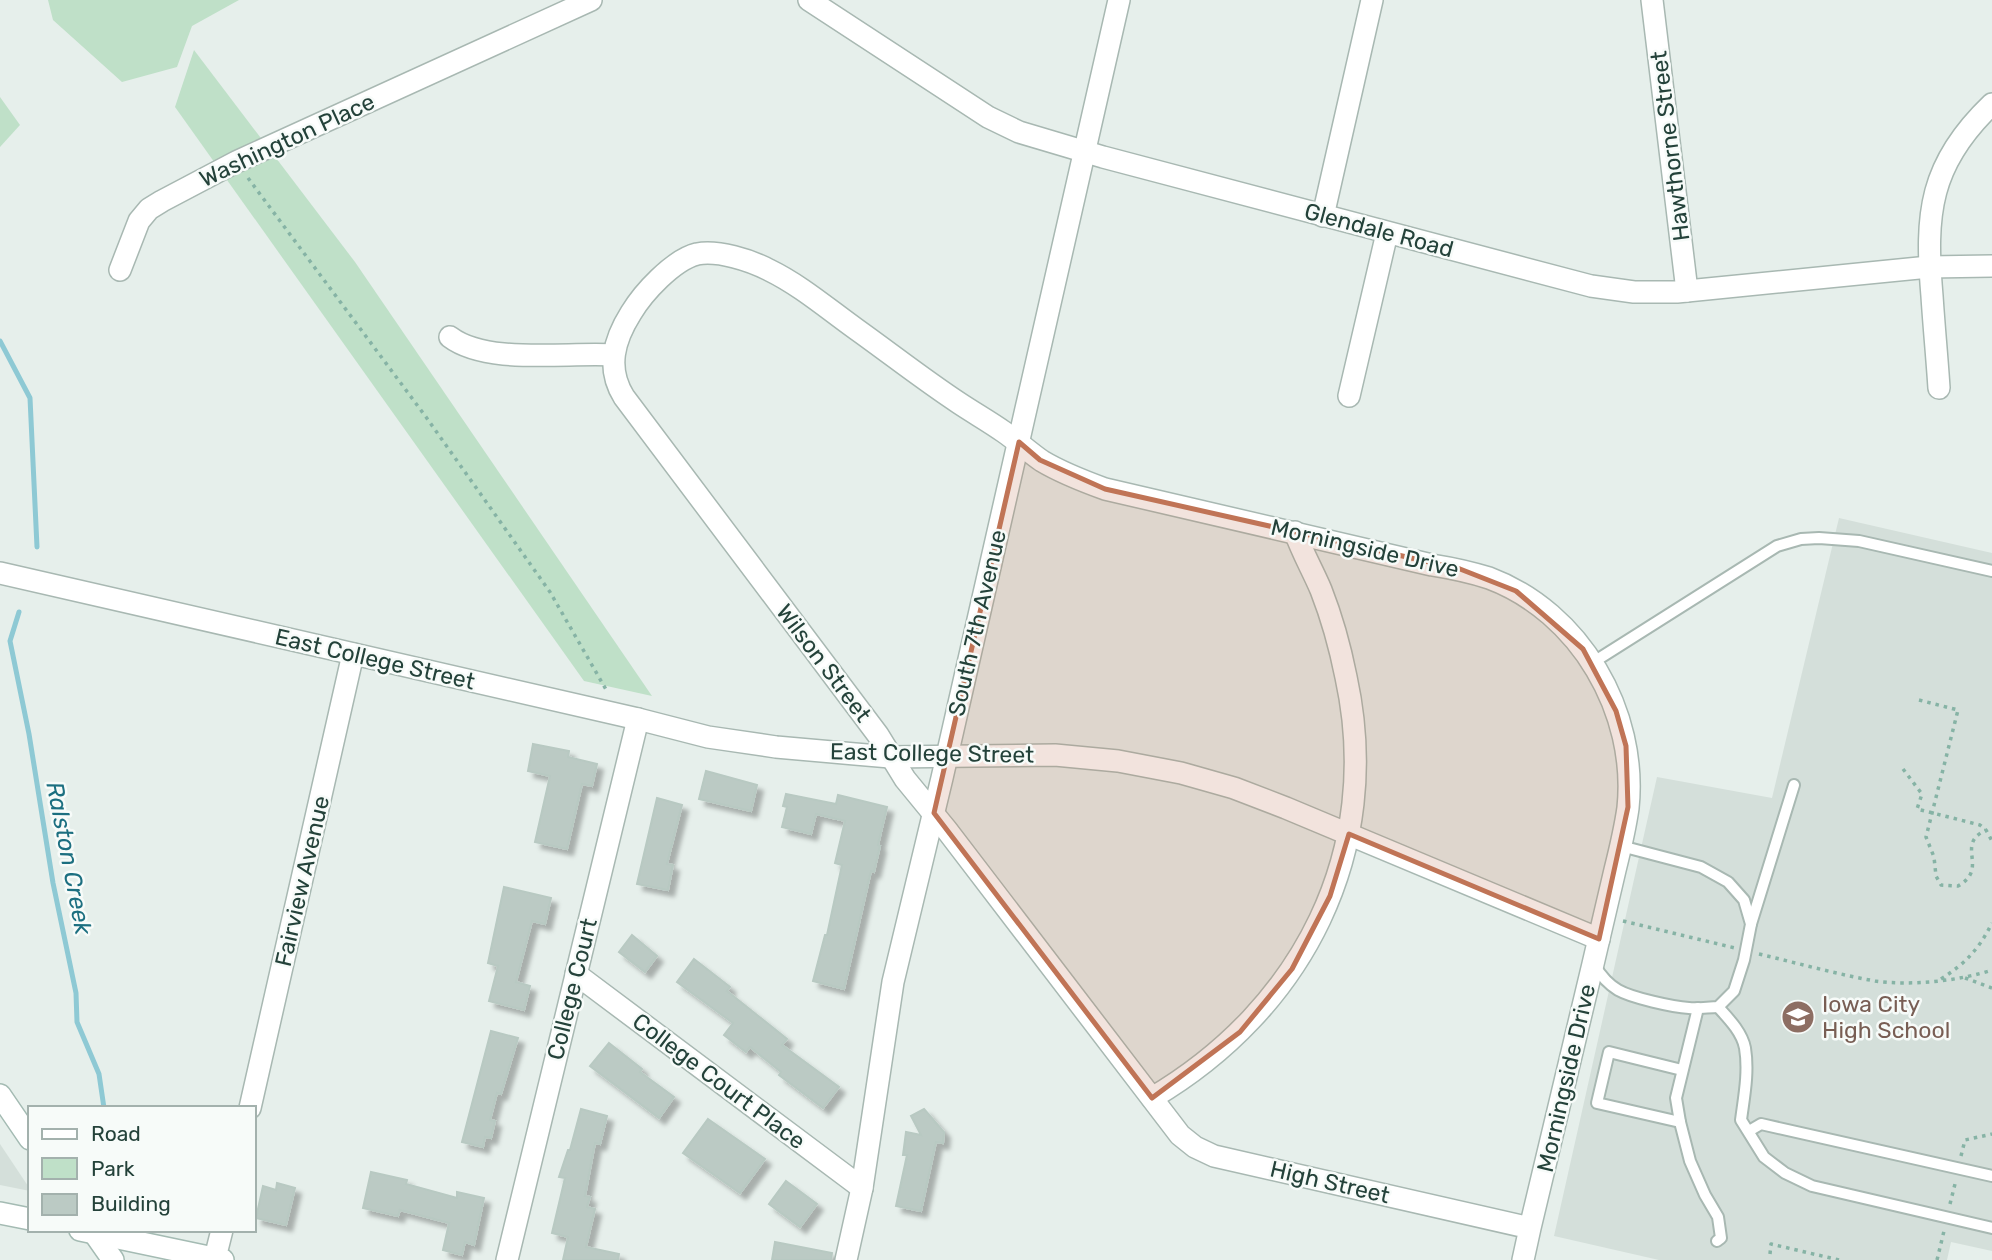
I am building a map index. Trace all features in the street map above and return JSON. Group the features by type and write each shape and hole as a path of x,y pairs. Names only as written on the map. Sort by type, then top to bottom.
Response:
{"street":[{"name":"Washington Place","path":"120,270 139,221 149,209 236,162 591,0"},
{"name":"Glendale Road","path":"809,0 840,9 988,117 1019,132 1084,152 1591,286 1634,292 1687,291 1930,267 1992,266"},
{"name":"South 7th Avenue","path":"846,1260 862,1188 893,982 1119,0"},
{"path":"1323,216 1372,0"},
{"name":"Hawthorne Street","path":"1652,0 1687,291"},
{"path":"1939,388 1930,267 1929,230 1933,200 1942,171 1956,145 1974,121 1992,104"},
{"path":"1349,396 1387,233"},
{"name":"Morningside Drive","path":"613,355 617,338 639,299 657,279 681,262 696,254 722,255 748,261 802,290 960,404 1019,442 1040,460 1071,477 1105,489 1432,565 1460,569 1516,591 1561,625 1583,649 1601,677 1616,711 1626,746 1628,807 1523,1260"},
{"path":"450,337 459,343 490,352 613,355"},
{"name":"Wilson Street","path":"613,355 614,373 624,397 878,735 905,779 934,813 1152,1098"},
{"path":"1152,1098 1210,1060 1268,1002 1313,933 1344,857 1349,834 1354,772 1353,726 1347,679 1336,634 1295,532"},
{"name":"East College Street","path":"0,573 708,737 776,747 890,757 1055,755 1118,761 1168,771 1234,788 1286,807 1599,939"},
{"name":"Fairview Avenue","path":"250,1106 353,654"},
{"name":"College Court","path":"507,1260 576,974 629,717"},
{"name":"College Court Place","path":"576,974 862,1188"},
{"path":"0,1095 28,1136"},
{"name":"High Street","path":"1152,1098 1180,1135 1195,1147 1214,1156 1530,1228"},
{"path":"0,1213 28,1219"},
{"path":"90,1232 113,1260"},
{"path":"94,1232 219,1259 222,1232"}],"lane":[{"path":"1592,663 1777,546 1801,539 1858,541 1992,571"},
{"path":"1593,964 1604,979 1620,991 1689,1008 1718,1007 1734,991 1751,924 1794,785"},
{"path":"1620,846 1701,867 1728,882 1744,900 1751,924"},
{"path":"1718,1007 1733,1024 1745,1046 1746,1079 1741,1120 1764,1157 1785,1173 1812,1186 1992,1228"},
{"path":"1698,1008 1676,1098 1690,1161 1718,1217 1721,1238 1717,1241"},
{"path":"1680,1122 1597,1104 1609,1052 1682,1070"},
{"path":"1749,1131 1761,1124 1992,1176"}],"path":[{"path":"236,162 426,417 550,592 629,717"},
{"path":"1919,700 1958,710 1926,838 1941,885 1958,886 1971,876 1972,841 1977,834 1986,830"},
{"path":"1903,769 1922,794 1917,809 1980,825 1992,841"},
{"path":"1604,917 1875,981 1900,983 1940,980 1992,970"},
{"path":"1940,980 1960,967 1972,954 1992,923"},
{"path":"1963,977 1992,988"},
{"path":"1937,1260 1965,1140 1992,1135"},
{"path":"1770,1254 1771,1244 1839,1260"}],"highlighted area":[{"path":"1019,442 1040,460 1105,489 1460,569 1516,591 1583,649 1616,711 1626,746 1628,807 1599,939 1349,834 1330,896 1292,969 1240,1032 1152,1098 934,813"}],"shaded area":[{"name":"Iowa City High School","path":"1839,518 1992,553 1992,1251 1951,1242 1947,1260 1659,1260 1554,1236 1657,777 1772,798"},
{"path":"0,1144 28,1186 28,1191 0,1185"}],"green space":[{"path":"48,0 239,0 192,26 177,67 122,82 53,20"},
{"path":"194,50 355,262 652,696 584,681 175,107"},
{"path":"0,97 20,125 0,147"}],"building":[{"path":"533,744 569,751 568,757 597,764 592,786 582,784 567,849 535,842 550,776 528,771"},
{"path":"706,771 757,785 751,811 699,799"},
{"path":"786,794 836,804 838,795 887,807 874,872 871,871 844,989 813,981 827,935 842,865 835,863 845,821 816,814 811,834 782,827 787,807 783,806"},
{"path":"657,798 682,805 667,864 673,865 668,890 637,884"},
{"path":"504,887 551,898 545,924 532,921 516,982 530,986 524,1010 489,1001 498,966 488,963"},
{"path":"632,935 657,956 645,972 619,952"},
{"path":"694,959 730,987 727,991 787,1039 782,1045 839,1087 823,1108 779,1075 781,1072 750,1047 746,1052 724,1035 733,1023 677,982"},
{"path":"491,1031 518,1038 501,1094 497,1093 490,1120 495,1121 491,1138 485,1137 483,1147 462,1142"},
{"path":"609,1043 642,1069 640,1072 674,1097 659,1118 590,1066"},
{"path":"581,1109 607,1116 600,1144 595,1143 585,1196 590,1197 587,1207 595,1209 586,1247 619,1254 618,1260 563,1260 568,1237 552,1233 565,1178 559,1177 570,1150"},
{"path":"924,1109 944,1132 943,1143 936,1142 921,1211 896,1206 907,1155 903,1155 906,1132 921,1135 911,1116"},
{"path":"708,1119 765,1159 740,1193 683,1153"},
{"path":"371,1172 407,1180 406,1184 457,1198 457,1192 484,1198 474,1245 465,1242 462,1255 443,1250 449,1223 400,1210 398,1216 363,1208"},
{"path":"786,1181 817,1204 800,1227 769,1204"},
{"path":"277,1183 295,1188 286,1225 256,1218 263,1186 276,1190"},
{"path":"775,1242 832,1253 831,1260 772,1260"}],"waterway":[{"name":"Ralston Creek","path":"0,341 30,398 37,547"},
{"name":"Ralston Creek","path":"19,612 10,641 29,734 53,883 76,993 77,1022 99,1074 104,1106"}],"place":[{"name":"Iowa City High School","path":"1798,1017"}]}
